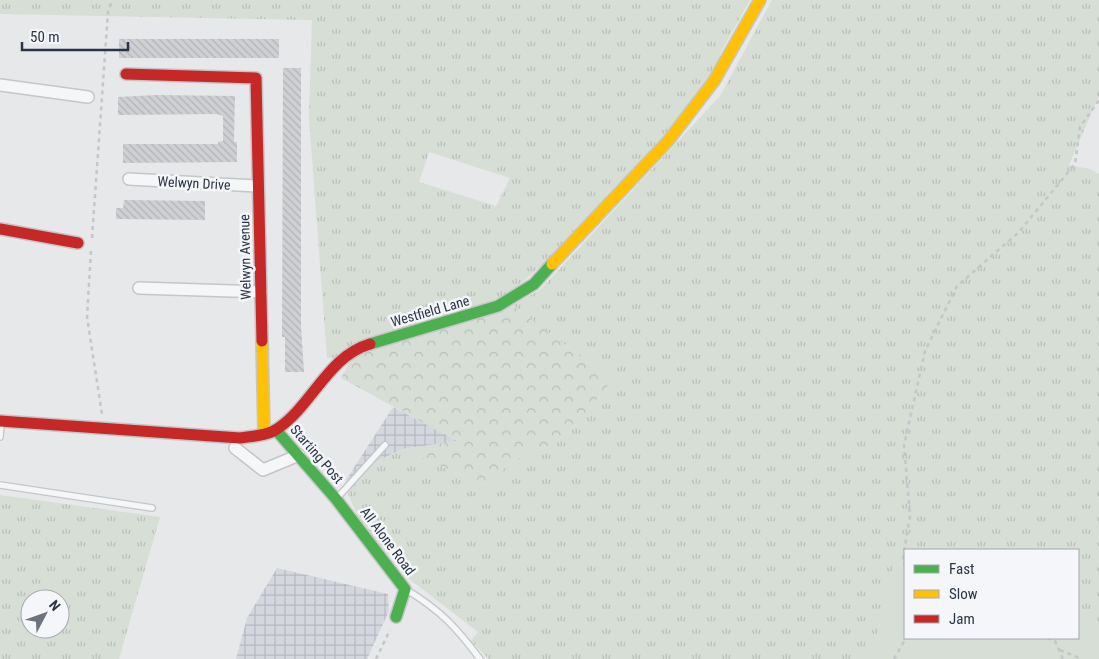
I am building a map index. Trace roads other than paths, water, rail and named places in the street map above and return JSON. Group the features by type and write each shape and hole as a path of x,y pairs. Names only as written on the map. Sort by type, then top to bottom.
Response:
{"street":[{"name":"Westfield Lane","path":"0,421 240,438 276,430 294,415 336,366 356,348 498,306 534,284 668,141 714,81 760,0"},
{"name":"Welwyn Avenue","path":"126,74 256,78 264,434"},
{"path":"0,85 88,97"},
{"name":"Welwyn Drive","path":"129,179 258,186"},
{"path":"0,229 78,242"},
{"path":"139,288 261,292"},
{"name":"Starting Post","path":"276,430 336,499"},
{"path":"235,448 263,470 298,455"},
{"name":"All Alone Road","path":"336,499 405,589 396,617"}],"lane":[{"path":"0,421 0,437"},
{"path":"336,499 385,445"},
{"path":"0,484 152,508"},
{"path":"405,589 433,606 456,627 480,659"}]}
